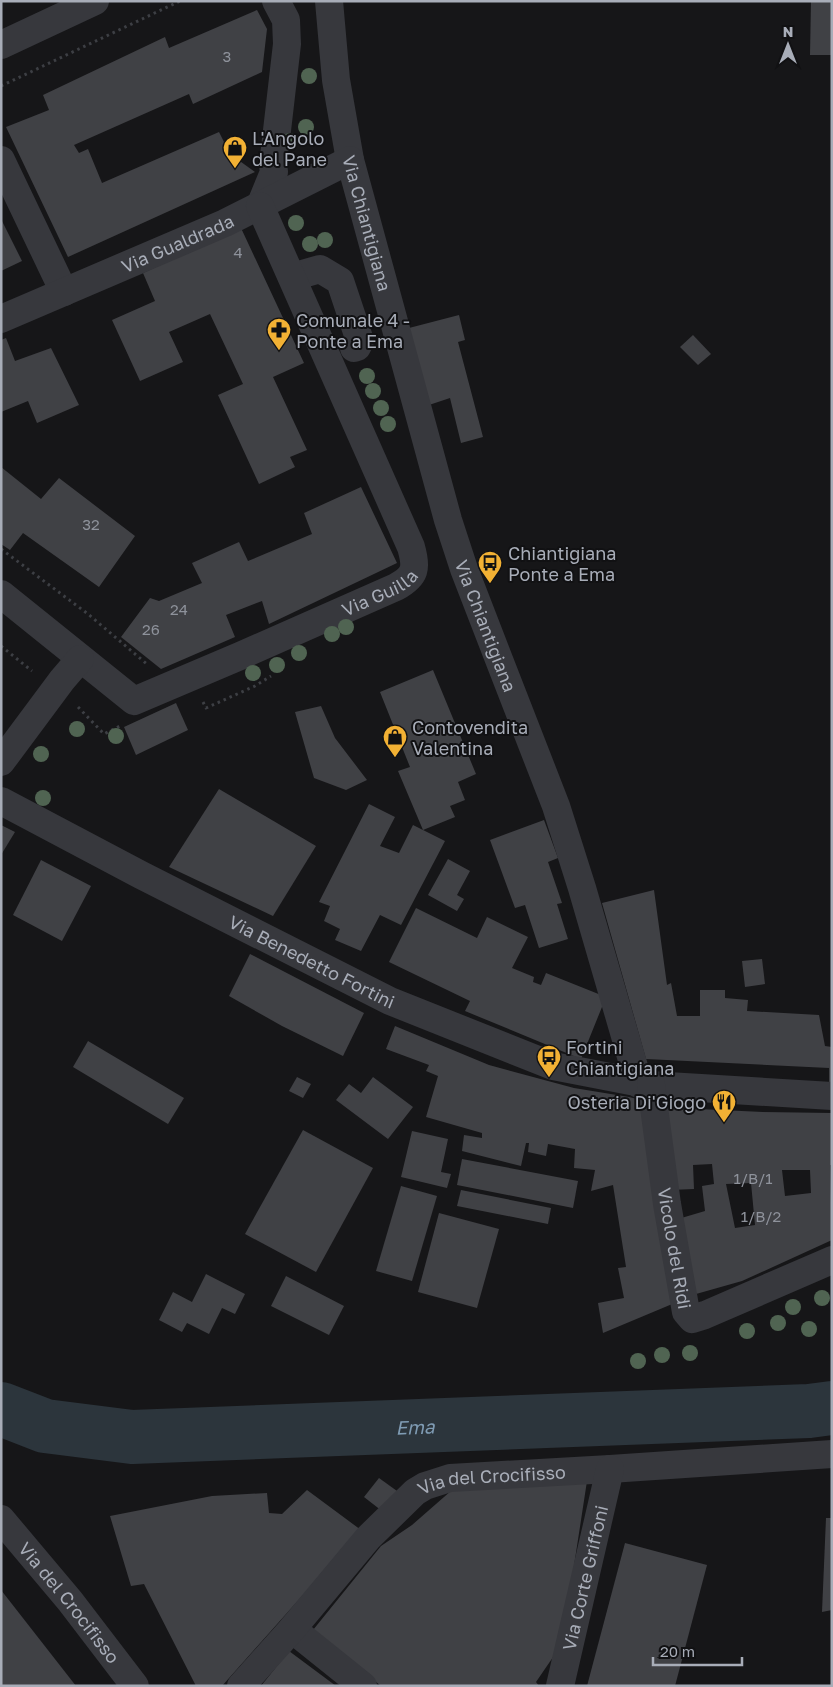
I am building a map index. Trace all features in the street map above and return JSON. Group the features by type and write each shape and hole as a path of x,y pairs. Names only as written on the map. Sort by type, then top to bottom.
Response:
{"street":[{"path":"10,41 95,1"},
{"path":"260,206 274,172 273,165 287,44 286,20 276,1"},
{"name":"Via Chiantigiana","path":"329,1 336,80 350,160 448,520 464,569 556,806 645,1084"},
{"path":"1,160 64,292"},
{"name":"Via Gualdrada","path":"1,319 260,206 350,160"},
{"name":"Via Guilla","path":"1,594 134,701 405,582 413,575 415,561 411,548 260,206"},
{"path":"292,278 320,269 340,281 360,341 357,347 354,348"},
{"path":"1,762 62,680 80,659"},
{"name":"Via Benedetto Fortini","path":"1,801 390,1002 553,1066 645,1084"},
{"path":"645,1084 832,1096"},
{"name":"Vicolo del Ridi","path":"645,1084 686,1312 692,1319 832,1260"},
{"name":"Via del Crocifisso","path":"241,1686 368,1538 415,1492 425,1486 450,1478 832,1454"},
{"name":"Via Corte Griffoni","path":"560,1686 610,1469"},
{"name":"Via del Crocifisso","path":"1,1519 70,1601 135,1686"},
{"path":"292,1628 363,1686"}],"path":[{"path":"1,86 180,1"},
{"path":"1,550 88,614 152,668"},
{"path":"1,646 38,676"}],"building":[{"path":"811,1 832,1 832,55 810,55"},
{"path":"257,10 267,29 262,72 193,104 189,94 74,145 79,153 88,149 102,183 219,132 230,154 255,172 68,257 6,127 49,110 43,95 165,37 169,48"},
{"path":"1,219 22,261 1,271"},
{"path":"241,228 304,363 273,377 307,450 290,457 295,467 259,484 218,395 243,384 210,314 169,332 183,362 140,381 112,320 155,301 143,273"},
{"path":"459,315 465,340 458,342 483,437 461,443 450,398 429,405 409,328"},
{"path":"693,335 711,354 698,365 680,347"},
{"path":"6,338 15,361 51,348 79,405 37,423 28,401 1,412 1,340"},
{"path":"1,467 41,499 59,478 135,536 99,587 23,533 10,550 1,544"},
{"path":"361,487 397,563 269,624 262,601 226,615 235,637 161,669 121,637 150,598 159,601 202,583 192,563 239,542 248,561 312,534 304,513"},
{"path":"433,670 476,774 458,782 465,800 450,806 455,817 423,830 398,771 410,767 380,692"},
{"path":"176,703 188,730 136,755 124,727"},
{"path":"321,706 335,738 367,780 346,790 314,778 295,712"},
{"path":"219,789 316,846 273,916 169,867"},
{"path":"369,804 395,817 380,846 399,853 413,825 445,841 401,925 380,915 361,951 335,940 340,929 324,921 330,906 319,902"},
{"path":"544,820 558,858 548,862 562,903 557,904 568,939 539,948 525,905 515,908 490,840"},
{"path":"1,825 15,832 1,855"},
{"path":"448,859 470,871 457,895 464,899 457,911 428,895"},
{"path":"41,860 91,886 62,941 13,915"},
{"path":"654,890 667,985 671,983 677,1016 700,1016 700,990 725,990 725,998 748,1000 747,1011 819,1015 825,1046 832,1047 832,1091 829,1091 829,1068 646,1059 602,903"},
{"path":"416,908 477,938 487,917 528,937 512,968 534,977 533,982 541,985 546,973 606,997 581,1059 465,1011 470,1001 389,962"},
{"path":"250,954 364,1013 343,1056 282,1026 229,996"},
{"path":"762,959 765,984 745,987 742,961"},
{"path":"395,1026 489,1065 574,1088 649,1102 677,1302 603,1333 598,1303 624,1298 618,1268 626,1267 613,1185 591,1191 595,1170 574,1168 575,1149 548,1144 546,1156 528,1152 529,1143 526,1143 521,1166 462,1151 464,1135 482,1138 482,1133 426,1117 438,1076 426,1071 429,1065 386,1049"},
{"path":"88,1041 184,1098 168,1124 73,1067"},
{"path":"297,1077 311,1084 303,1098 289,1091"},
{"path":"373,1077 413,1107 388,1139 336,1100 349,1084 361,1093"},
{"path":"657,1107 832,1113 832,1165 830,1165 832,1240 742,1281 689,1296 678,1219 705,1211 702,1186 714,1184 712,1164 693,1165 694,1189 670,1190","holes":["782,1170 810,1170 811,1193 785,1196","751,1183 755,1225 735,1228 726,1184"]},
{"path":"303,1130 373,1168 316,1272 245,1234"},
{"path":"412,1131 448,1139 441,1172 451,1174 447,1188 401,1177"},
{"path":"462,1159 578,1181 573,1208 457,1185"},
{"path":"401,1186 437,1196 412,1281 376,1271"},
{"path":"461,1190 551,1208 548,1224 457,1206"},
{"path":"439,1213 499,1229 477,1308 418,1292"},
{"path":"206,1274 245,1294 235,1314 222,1308 209,1334 187,1323 182,1332 159,1320 173,1292 192,1302"},
{"path":"286,1276 344,1306 329,1335 271,1306"},
{"path":"379,1478 397,1491 382,1511 364,1497"},
{"path":"587,1481 562,1644 536,1682 539,1686 381,1686 313,1630 381,1546 412,1525 452,1490"},
{"path":"307,1490 361,1530 222,1686 196,1686 144,1584 131,1586 110,1516 212,1496 267,1493 269,1513 282,1514"},
{"path":"826,1518 832,1518 832,1610 822,1612"},
{"path":"625,1543 707,1565 675,1686 587,1686"},
{"path":"1,1590 76,1686 1,1686"},
{"path":"289,1651 336,1686 261,1686"}],"waterway":[{"name":"Ema","path":"1,1409 45,1426 132,1437 809,1411 832,1408"}],"place":[{"name":"L'Angolo del Pane","path":"235,169"},
{"name":"Comunale 4 - Ponte a Ema","path":"279,351"},
{"name":"Chiantigiana Ponte a Ema","path":"490,584"},
{"name":"Contovendita Valentina","path":"395,758"},
{"name":"Fortini Chiantigiana","path":"549,1078"},
{"name":"Osteria Di'Giogo","path":"724,1123"}]}
